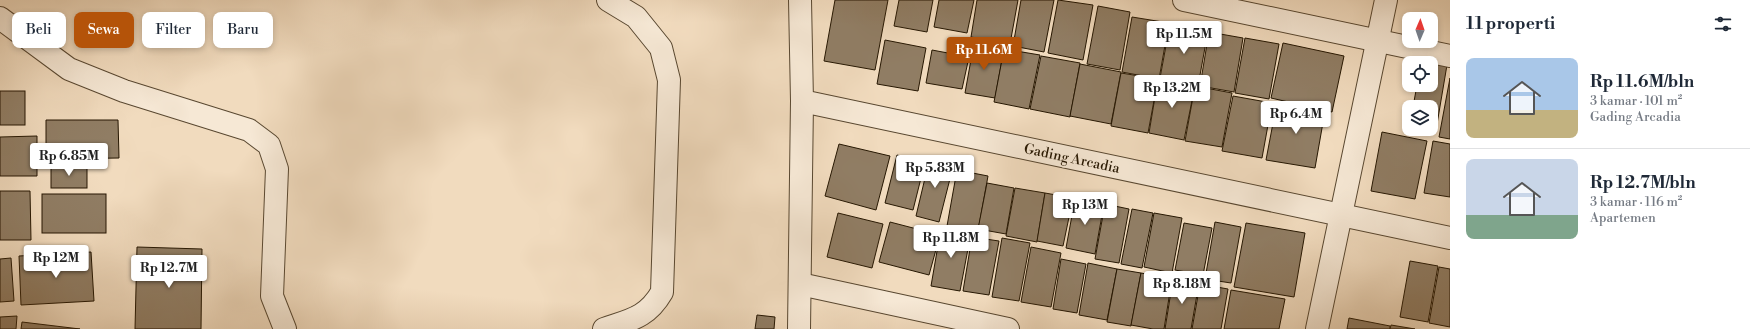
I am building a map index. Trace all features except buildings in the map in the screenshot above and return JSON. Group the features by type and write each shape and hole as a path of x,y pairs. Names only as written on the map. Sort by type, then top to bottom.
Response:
{"street":[{"path":"604,329 641,316 655,305 662,292 669,80 661,48 636,17 608,0"},
{"path":"799,329 802,101 800,0"},
{"path":"1184,0 1450,56"},
{"path":"1317,329 1386,0"},
{"path":"0,18 68,69 124,91 249,130 269,145 277,169 272,296 285,329"},
{"name":"Gading Arcadia","path":"802,101 1450,238"},
{"path":"800,284 1008,329"}]}
